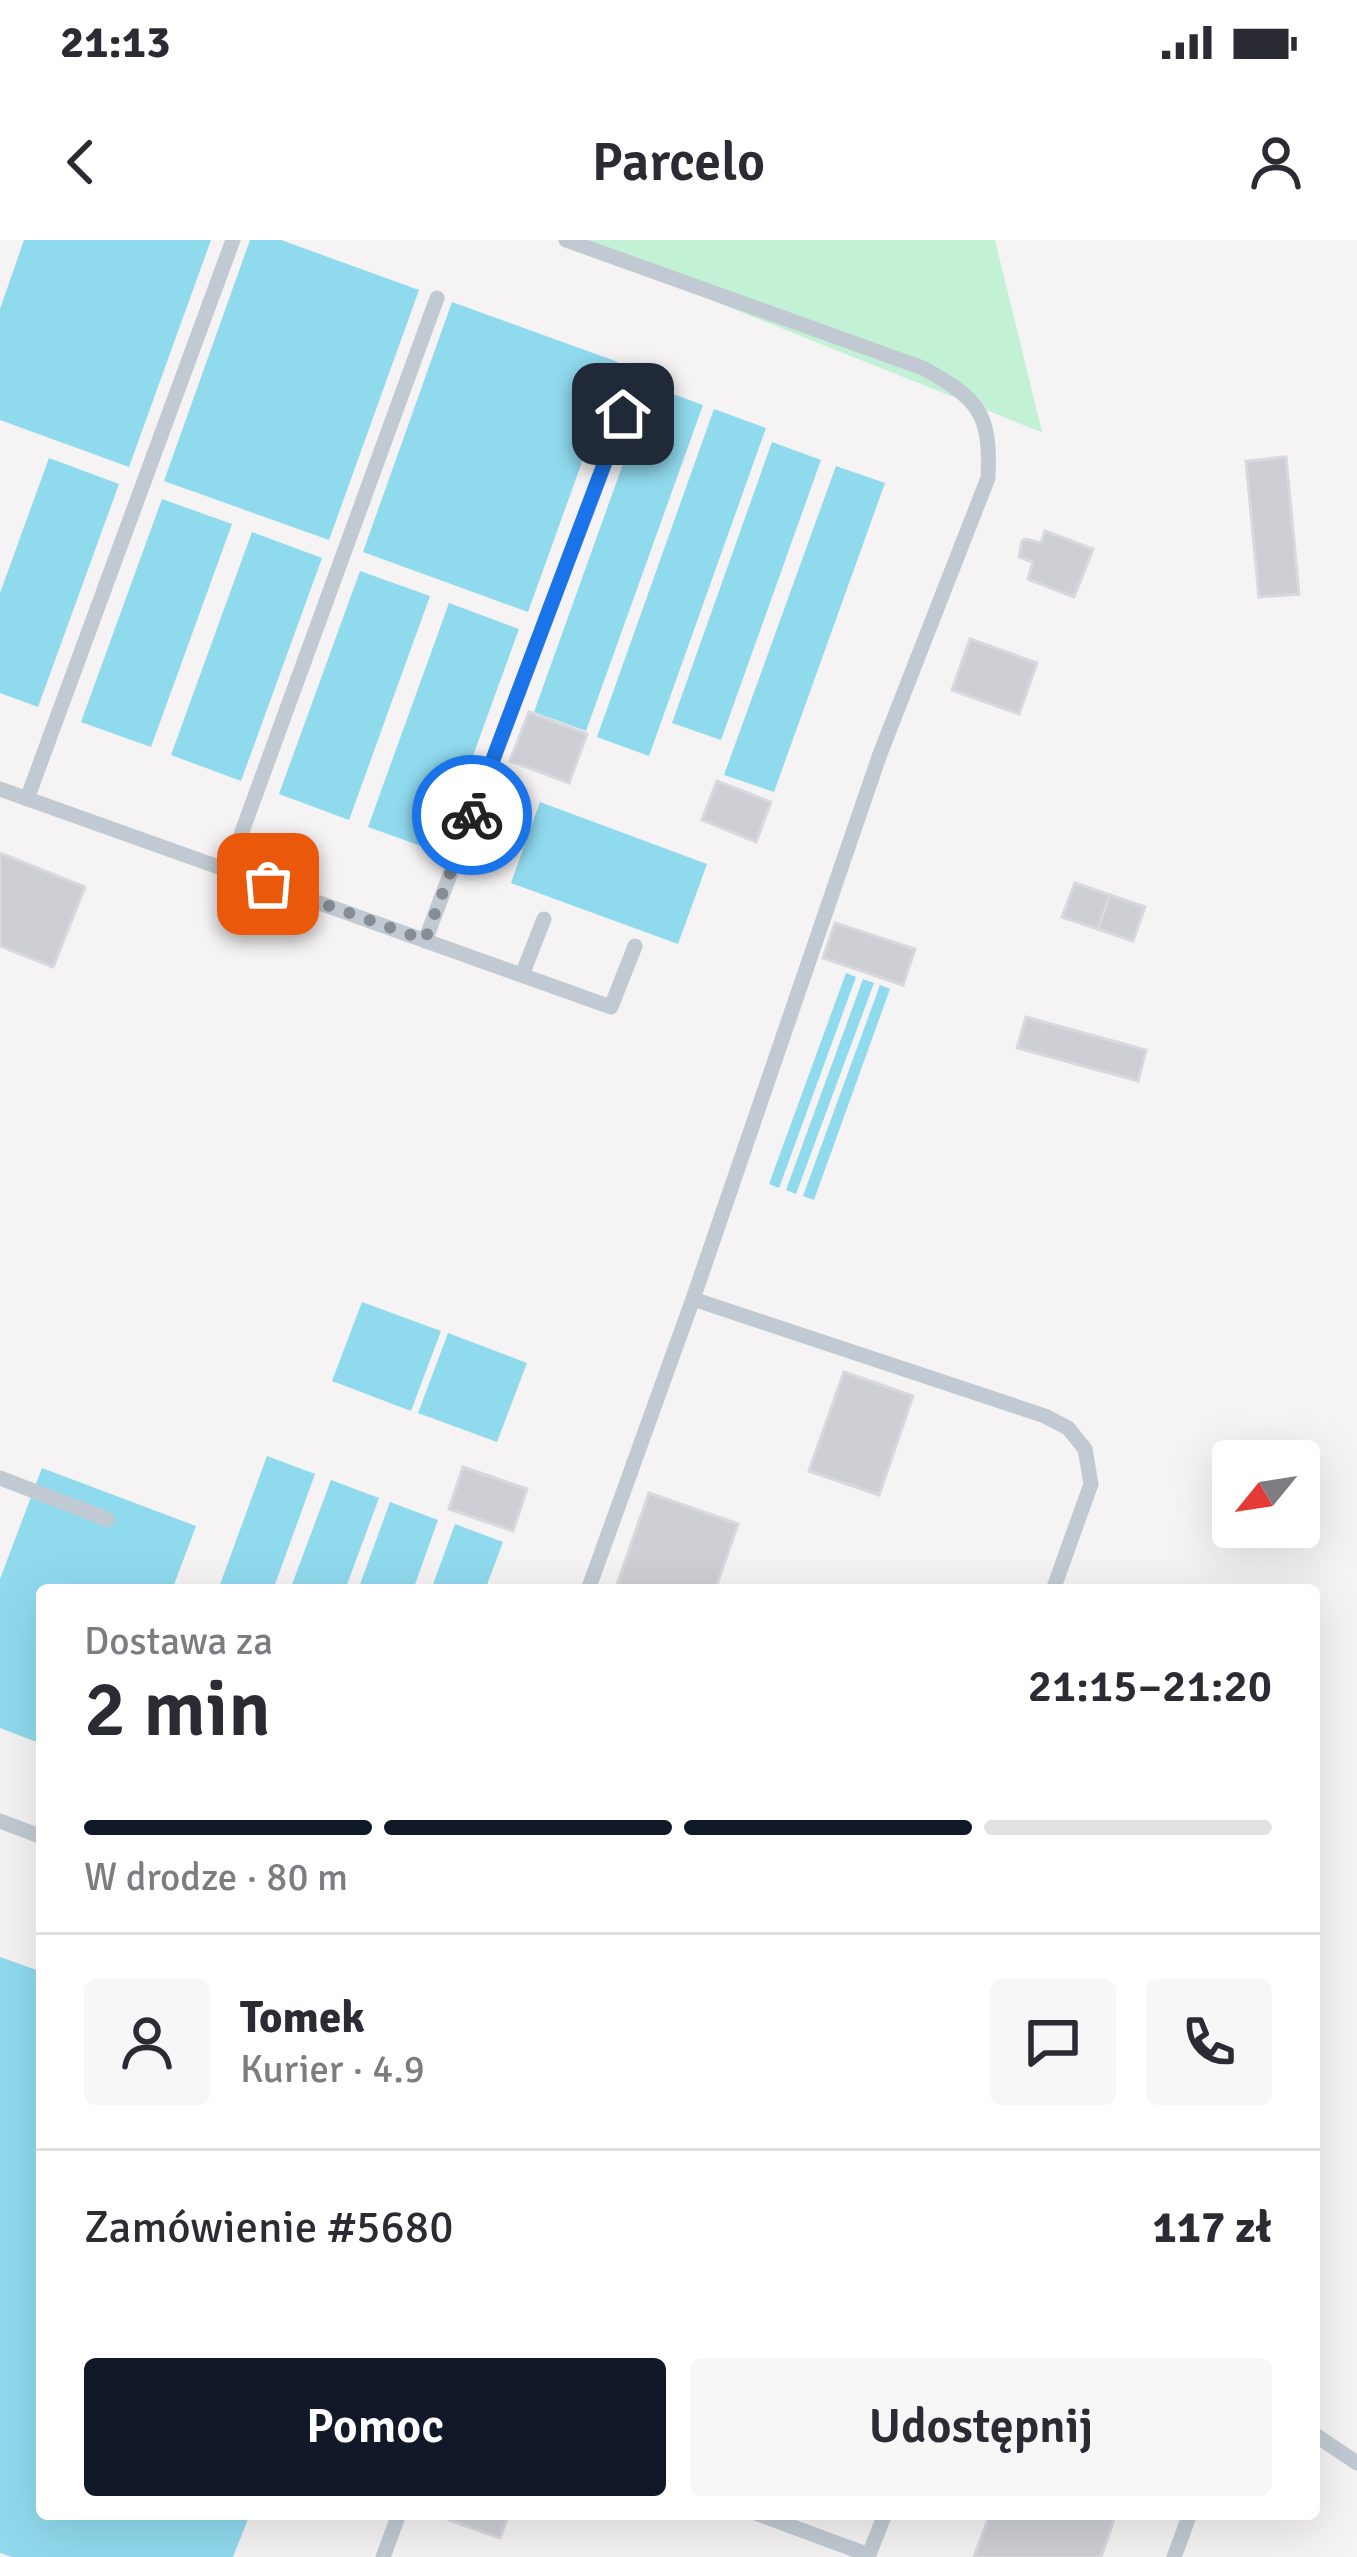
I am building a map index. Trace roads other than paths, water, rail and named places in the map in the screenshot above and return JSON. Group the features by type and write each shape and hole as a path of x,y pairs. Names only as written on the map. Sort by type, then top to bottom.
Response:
{"lane":[{"path":"27,799 232,240"},
{"path":"566,240 923,368 973,402 987,425 988,438 988,478 880,754 590,1584"},
{"path":"228,870 437,298"},
{"path":"425,940 640,370"},
{"path":"0,789 611,1007 635,946"},
{"path":"522,975 544,919"},
{"path":"693,1299 1045,1416 1068,1428 1085,1449 1091,1484 1055,1584"},
{"path":"0,1478 107,1519"},
{"path":"0,1821 36,1835"},
{"path":"1320,2438 1357,2463"},
{"path":"383,2557 397,2520"},
{"path":"774,2520 868,2556 882,2520"},
{"path":"1174,2557 1188,2520"}],"water":[{"path":"24,240 211,240 129,467 0,420 0,309"},
{"path":"250,240 281,240 419,290 329,540 164,481"},
{"path":"452,302 618,362 528,612 363,552"},
{"path":"651,386 703,405 586,731 534,712"},
{"path":"714,409 766,428 649,756 597,737"},
{"path":"772,442 821,460 721,740 672,723"},
{"path":"49,458 119,484 38,707 0,693 0,593"},
{"path":"836,466 885,483 774,792 724,775"},
{"path":"162,499 232,524 151,747 81,722"},
{"path":"252,532 322,558 241,781 171,755"},
{"path":"360,571 430,596 349,820 279,794"},
{"path":"449,603 519,629 438,852 368,827"},
{"path":"540,802 707,864 678,944 511,883"},
{"path":"846,973 856,977 779,1188 769,1184"},
{"path":"863,979 874,983 796,1194 786,1190"},
{"path":"880,985 890,989 814,1200 803,1196"},
{"path":"362,1302 441,1331 411,1411 332,1381"},
{"path":"448,1333 527,1363 497,1442 418,1413"},
{"path":"267,1456 315,1474 275,1584 220,1584"},
{"path":"42,1468 196,1526 174,1584 36,1584 36,1742 0,1728 0,1579"},
{"path":"331,1480 379,1498 347,1584 292,1584"},
{"path":"390,1502 438,1520 415,1584 360,1584"},
{"path":"455,1524 503,1542 487,1584 433,1584"},
{"path":"0,1957 36,1970 36,2520 248,2520 233,2557 12,2557 0,2553"}]}
